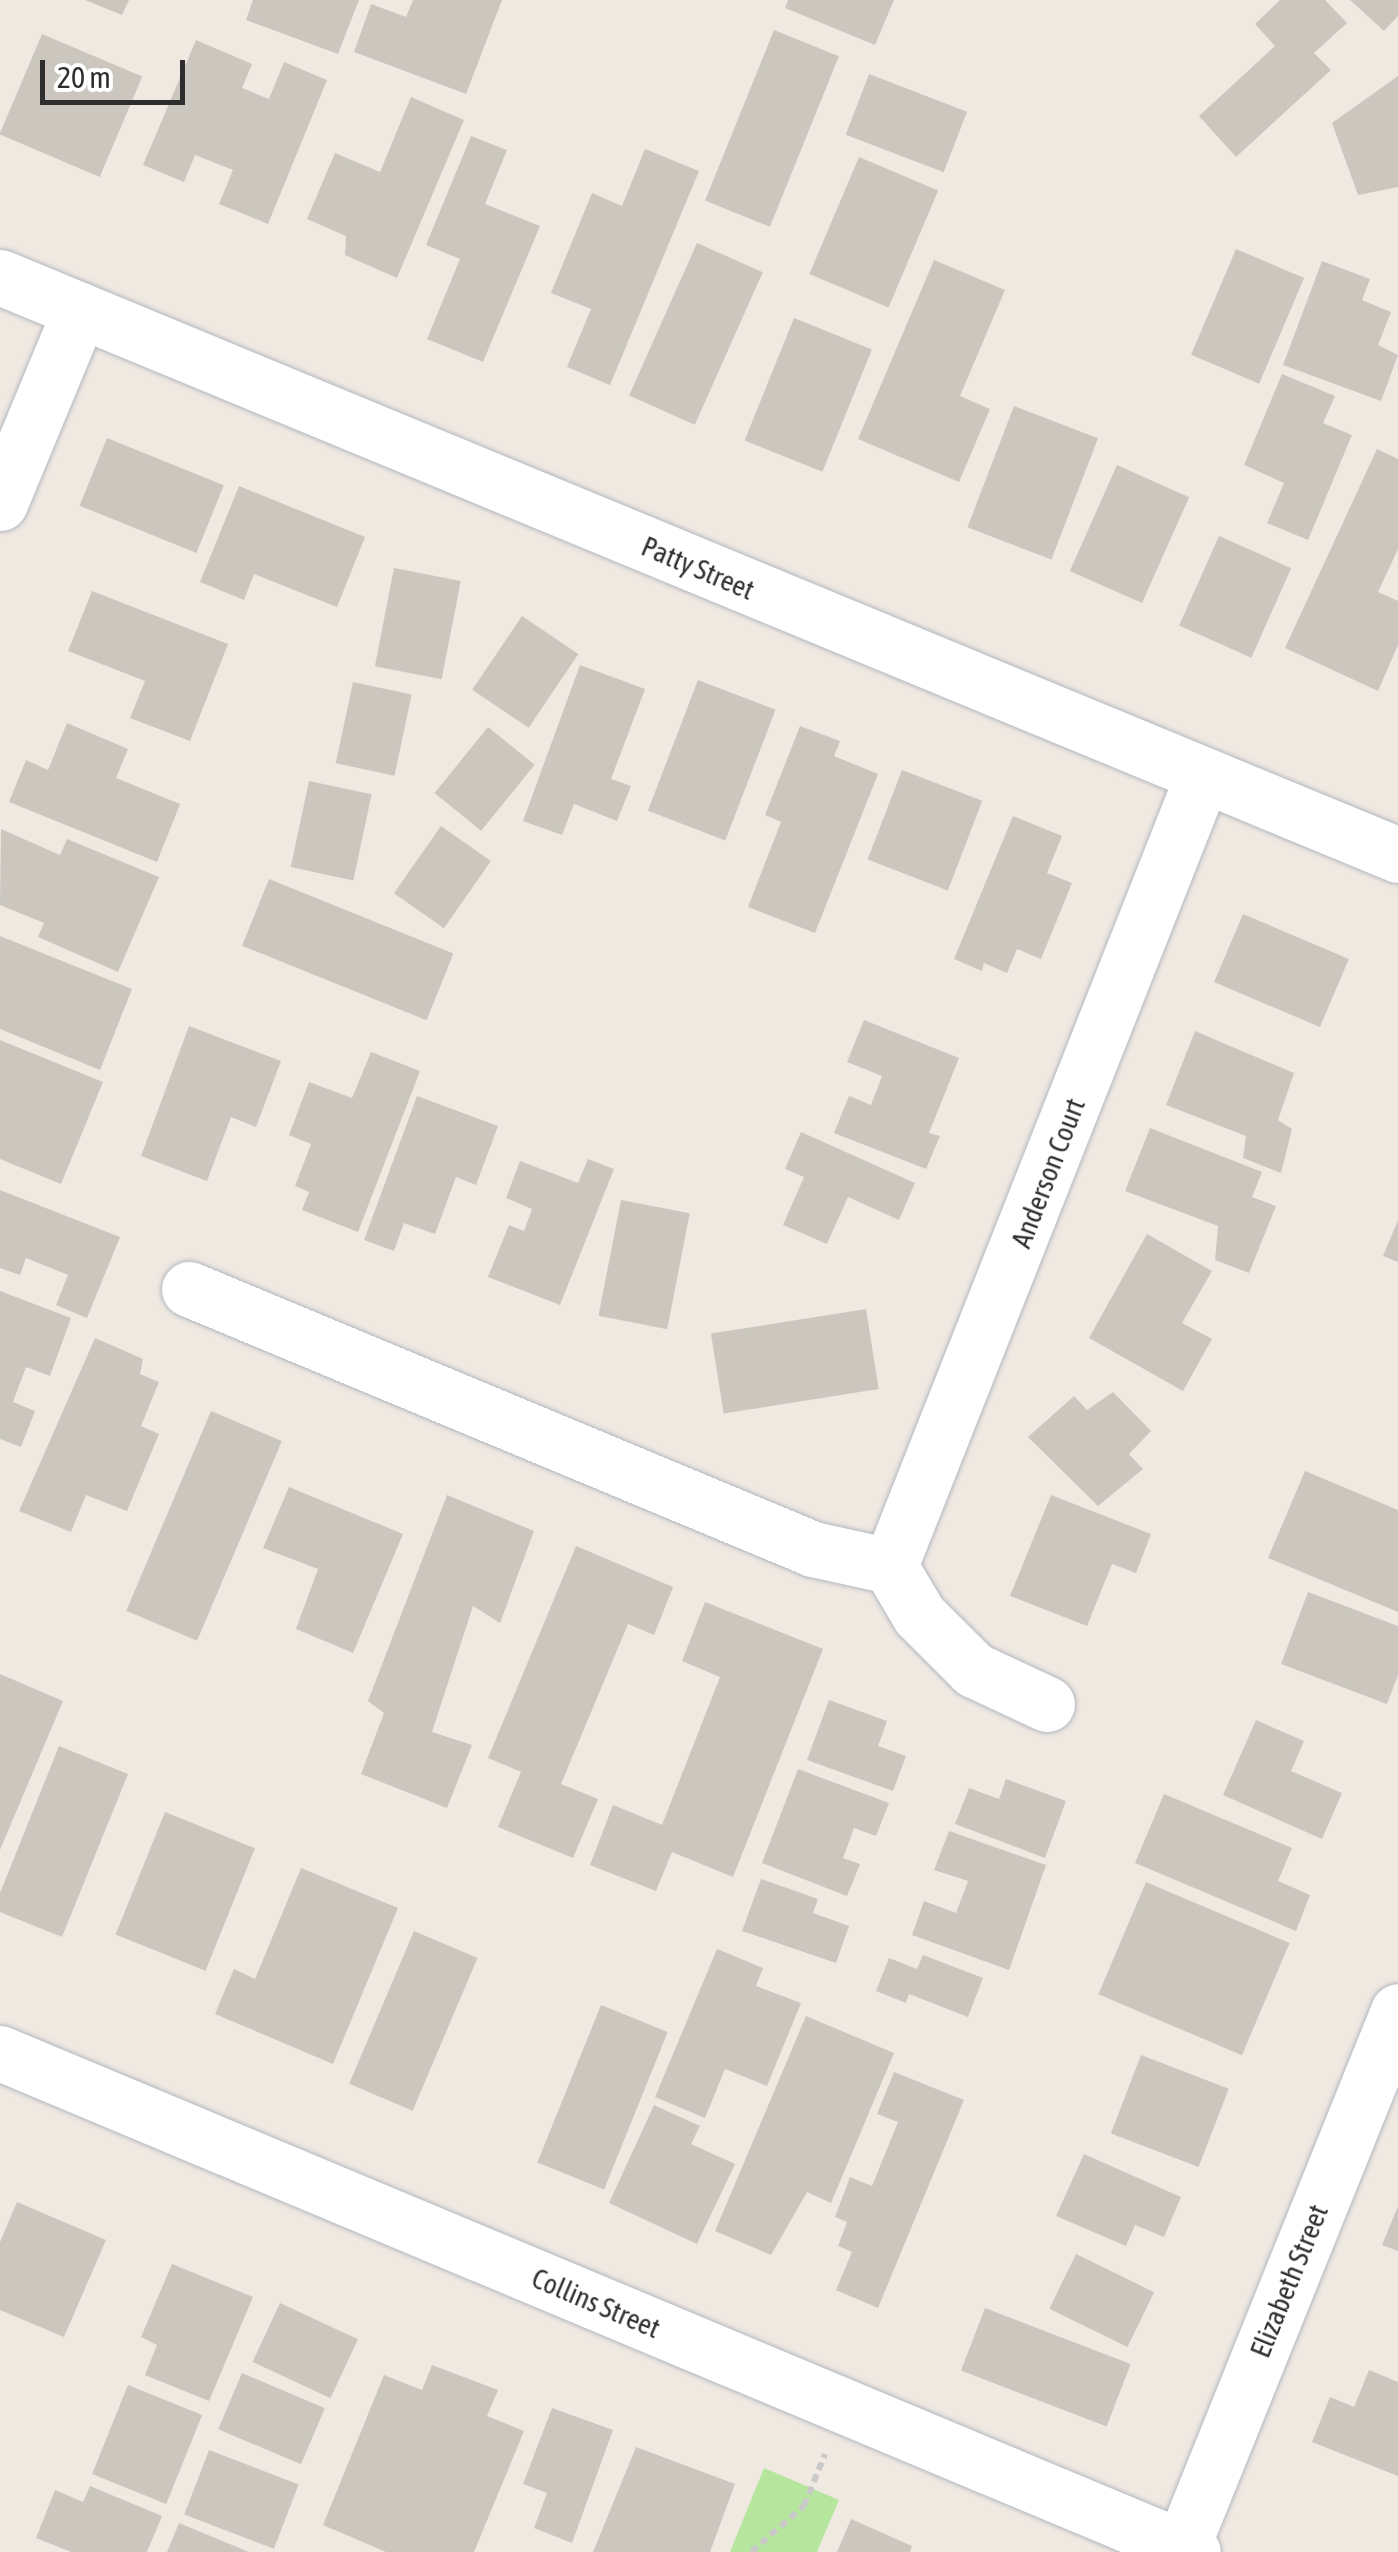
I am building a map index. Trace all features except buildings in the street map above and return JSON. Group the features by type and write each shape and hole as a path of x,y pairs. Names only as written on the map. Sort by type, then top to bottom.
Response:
{"street":[{"name":"Patty Street","path":"0,277 1398,855"},
{"path":"0,503 80,310"},
{"name":"Anderson Court","path":"890,1566 1202,777"},
{"path":"189,1290 812,1549 890,1566 919,1615 974,1670 1048,1704"},
{"name":"Elizabeth Street","path":"1185,2550 1398,2011"},
{"name":"Collins Street","path":"0,2054 1185,2550"}],"path":[{"path":"752,2552 804,2506 843,2406"}],"green space":[{"path":"764,2468 839,2500 817,2552 730,2552"}]}
